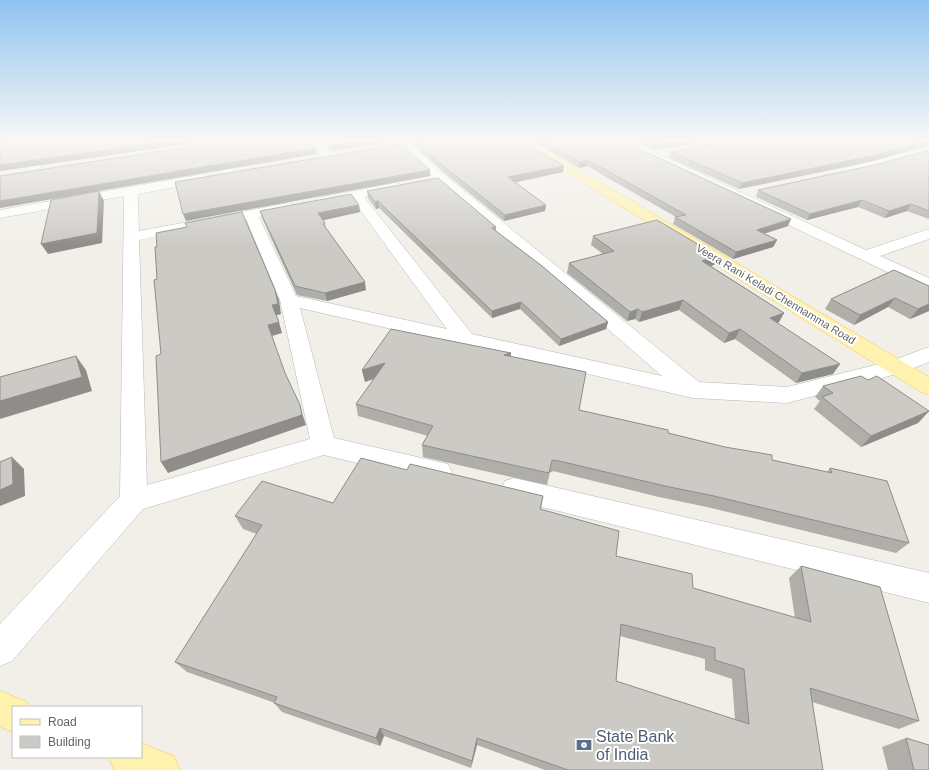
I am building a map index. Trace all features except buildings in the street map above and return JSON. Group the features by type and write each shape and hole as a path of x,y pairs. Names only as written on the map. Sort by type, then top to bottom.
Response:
{"main road":[{"name":"Veera Rani Keladi Chennamma Road","path":"579,175 929,387"},
{"path":"0,709 12,714"},
{"path":"130,758 160,770"}],"street":[{"path":"0,214 224,175"},
{"path":"431,175 693,390"},
{"path":"696,175 929,285"},
{"path":"131,237 406,185"},
{"path":"131,191 134,500"},
{"path":"739,195 754,192"},
{"path":"356,195 465,339"},
{"path":"251,214 289,300 324,445"},
{"path":"866,255 929,234"},
{"path":"289,300 693,390 786,395 897,367 929,354"},
{"path":"0,649 134,500 324,445 929,588"}],"place":[{"name":"State Bank of India","path":"584,745"}]}
